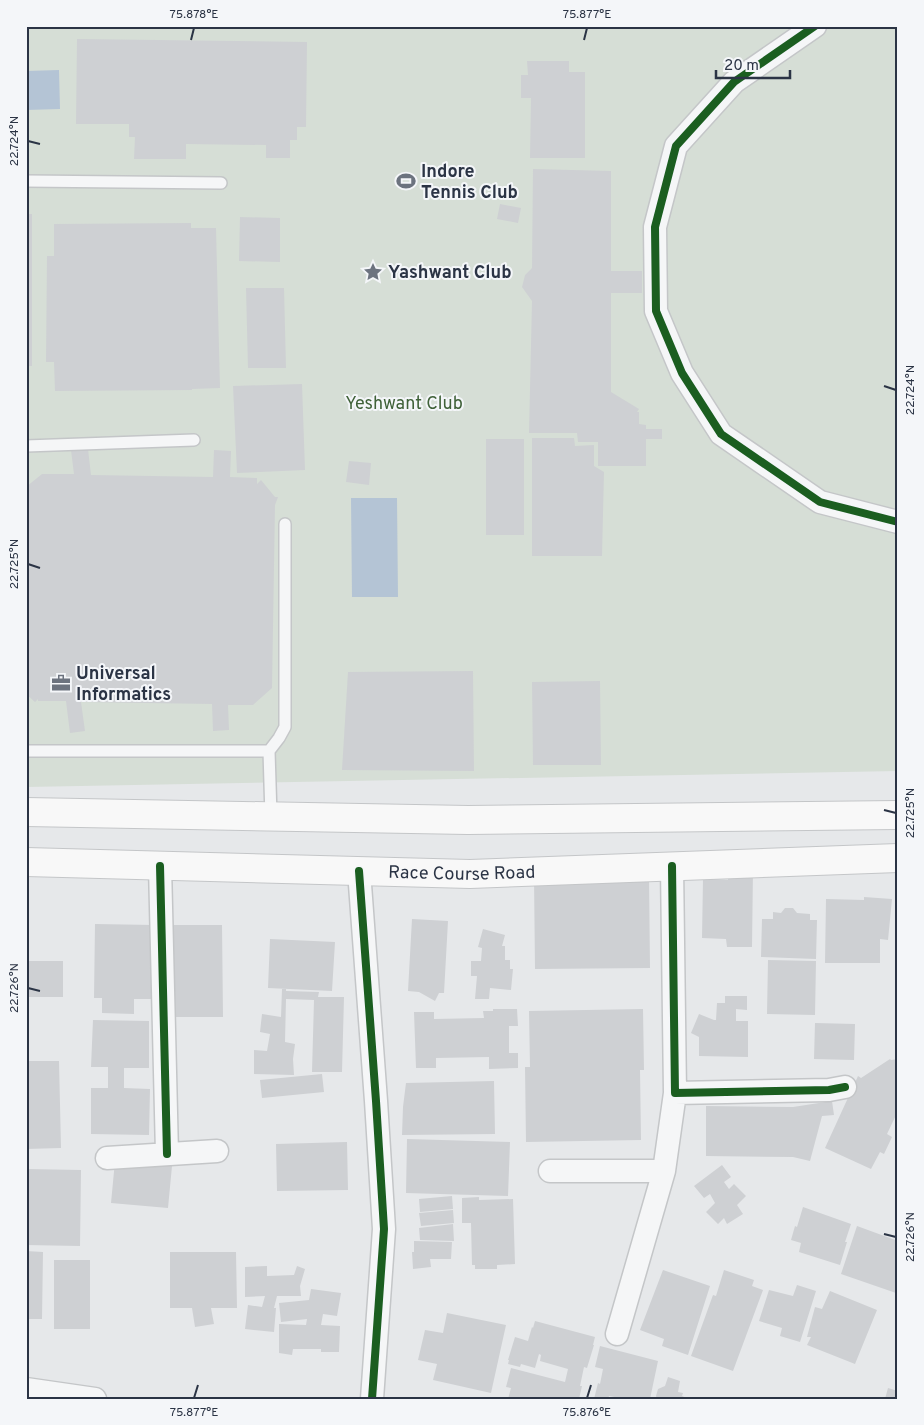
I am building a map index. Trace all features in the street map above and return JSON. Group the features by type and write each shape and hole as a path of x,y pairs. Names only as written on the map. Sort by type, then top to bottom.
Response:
{"main road":[{"path":"26,812 468,820 898,815"},
{"name":"Race Course Road","path":"26,862 470,874 898,858"}],"street":[{"path":"815,26 734,82 676,146 655,227 656,311 682,373 721,434 820,502 898,522"},
{"path":"160,866 167,1154"},
{"path":"617,1334 664,1171 676,1093 672,866"},
{"path":"359,871 384,1230 372,1399"},
{"path":"676,1093 829,1090 845,1087"},
{"path":"107,1158 216,1151"},
{"path":"550,1171 664,1171"},
{"path":"26,1389 94,1399"}],"lane":[{"path":"26,181 221,183"},
{"path":"26,446 194,440"},
{"path":"271,816 269,751 285,726 285,524"},
{"path":"26,751 269,751"}],"green space":[{"name":"Yeshwant Club","path":"26,26 898,26 898,771 26,787"}],"water":[{"path":"59,70 60,109 26,110 26,71"},
{"path":"351,498 397,498 398,597 352,597"}],"building":[{"path":"77,39 307,42 306,127 297,127 297,140 290,140 290,158 266,158 266,145 186,144 186,159 134,159 135,137 129,137 129,124 76,124"},
{"path":"527,61 569,61 569,72 585,72 585,158 530,158 531,98 521,98 521,75 528,75"},
{"path":"533,169 611,171 611,271 642,271 642,293 611,293 611,392 639,409 637,412 639,412 639,424 646,425 646,429 662,429 662,439 646,439 646,466 598,466 598,442 578,442 577,433 529,433 532,301 522,287 525,275 532,268"},
{"path":"500,204 521,208 518,223 497,219"},
{"path":"26,214 32,214 32,366 26,366"},
{"path":"240,217 280,218 280,262 239,261"},
{"path":"191,223 191,228 216,228 220,388 55,391 54,362 46,362 47,256 54,256 54,224"},
{"path":"246,288 284,288 286,368 248,368"},
{"path":"302,384 305,470 237,473 233,386"},
{"path":"532,438 574,438 575,446 594,445 594,466 604,472 602,556 532,556"},
{"path":"486,439 524,439 524,535 486,535"},
{"path":"88,449 91,475 213,477 214,450 231,451 230,477 257,478 257,484 261,480 275,497 278,497 275,505 272,688 253,705 228,705 229,730 213,731 212,704 81,702 85,731 70,733 66,701 38,701 38,699 35,702 26,694 26,487 42,474 74,474 71,450"},
{"path":"349,461 371,463 369,485 346,482"},
{"path":"473,671 474,771 342,770 348,672"},
{"path":"600,681 601,765 533,765 532,682"},
{"path":"728,868 753,869 752,947 727,947 726,939 702,938 703,879 728,880"},
{"path":"534,877 649,877 650,968 535,969"},
{"path":"864,897 892,899 888,940 880,939 880,963 825,963 826,899 864,900"},
{"path":"785,908 793,908 797,913 810,914 810,920 817,920 816,959 761,957 762,919 773,919 773,912 781,913"},
{"path":"412,919 448,921 444,993 439,993 435,1001 419,992 408,991"},
{"path":"95,924 154,925 153,999 134,999 134,1014 102,1013 102,998 94,998"},
{"path":"172,925 222,925 223,1017 173,1017"},
{"path":"483,929 505,935 502,946 505,946 505,960 510,960 510,969 513,969 511,990 490,988 489,999 475,999 477,976 471,976 471,961 481,961 482,948 478,947"},
{"path":"270,939 335,942 332,991 268,988"},
{"path":"768,960 816,961 815,1015 767,1014"},
{"path":"26,961 63,961 63,997 26,997"},
{"path":"282,989 286,989 286,991 319,992 318,997 344,997 342,1072 312,1072 314,1000 286,999 285,1042 295,1044 293,1059 294,1075 254,1074 254,1050 267,1051 270,1034 260,1032 262,1014 281,1017"},
{"path":"725,996 747,996 747,1010 736,1009 736,1021 748,1021 748,1057 699,1056 699,1037 691,1033 699,1014 716,1020 717,1003 725,1003"},
{"path":"493,1009 517,1009 518,1026 509,1026 509,1053 518,1053 518,1068 489,1069 489,1057 436,1058 436,1068 416,1068 414,1012 434,1012 434,1019 484,1018 483,1011 493,1011"},
{"path":"643,1009 644,1070 640,1070 641,1140 526,1142 525,1067 530,1067 529,1011"},
{"path":"93,1020 149,1021 149,1068 124,1068 124,1088 150,1089 149,1135 91,1134 91,1088 108,1088 108,1067 91,1067"},
{"path":"815,1023 855,1024 854,1060 814,1059"},
{"path":"890,1059 898,1059 898,1111 887,1134 892,1137 884,1154 880,1152 871,1169 825,1148 858,1076 861,1078"},
{"path":"26,1061 59,1061 61,1148 26,1149"},
{"path":"322,1074 324,1092 262,1098 260,1080"},
{"path":"494,1081 495,1134 402,1135 406,1083"},
{"path":"832,1101 834,1115 822,1116 810,1161 793,1157 706,1156 706,1106 793,1107"},
{"path":"407,1139 510,1142 508,1196 406,1193"},
{"path":"347,1142 348,1190 277,1191 276,1144"},
{"path":"115,1161 172,1166 168,1208 111,1203"},
{"path":"722,1165 731,1177 724,1182 729,1189 734,1184 746,1196 737,1205 743,1214 727,1224 724,1218 718,1224 706,1212 715,1203 710,1194 704,1198 694,1186"},
{"path":"26,1169 81,1170 80,1246 26,1245"},
{"path":"452,1196 453,1209 420,1212 419,1199"},
{"path":"479,1197 479,1200 513,1199 515,1264 497,1265 497,1269 475,1269 475,1265 472,1265 471,1223 462,1223 462,1198"},
{"path":"803,1207 851,1224 840,1265 799,1252 801,1243 791,1240"},
{"path":"453,1210 454,1223 421,1226 419,1213"},
{"path":"453,1224 454,1241 420,1240 419,1228"},
{"path":"857,1226 898,1241 898,1289 896,1293 841,1274"},
{"path":"414,1241 452,1242 451,1259 430,1259 431,1267 413,1269 412,1252 414,1252"},
{"path":"26,1251 43,1252 42,1319 26,1319"},
{"path":"170,1252 236,1252 237,1308 211,1308 214,1324 195,1327 192,1308 170,1308"},
{"path":"54,1260 90,1260 90,1329 54,1329"},
{"path":"267,1266 267,1276 294,1275 297,1266 305,1269 300,1286 301,1296 277,1296 274,1308 276,1308 274,1332 245,1329 248,1305 262,1307 265,1296 245,1297 245,1267"},
{"path":"663,1270 710,1286 688,1355 662,1346 664,1339 640,1330"},
{"path":"724,1270 754,1280 752,1286 763,1290 733,1371 691,1356 713,1295 716,1296"},
{"path":"797,1285 816,1291 800,1342 780,1336 782,1328 759,1321 769,1290 793,1296"},
{"path":"311,1289 341,1293 337,1316 323,1314 321,1325 340,1326 339,1352 321,1352 321,1349 293,1349 292,1355 279,1353 279,1324 306,1325 307,1319 281,1322 279,1303 309,1300"},
{"path":"830,1291 877,1310 855,1364 807,1345 811,1337 807,1337 815,1307 822,1309"},
{"path":"447,1313 506,1325 491,1393 433,1380 437,1364 418,1360 425,1330 443,1333"},
{"path":"535,1321 595,1337 587,1368 584,1367 579,1399 508,1399 511,1388 506,1387 511,1368 565,1382 568,1369 540,1361 541,1355 539,1354 535,1368 521,1364 520,1367 508,1364 515,1337 528,1341"},
{"path":"600,1346 658,1361 650,1399 625,1399 609,1396 608,1399 594,1399 603,1369 595,1367"},
{"path":"668,1377 680,1381 678,1392 683,1393 682,1396 689,1399 657,1399 658,1389 665,1386"},
{"path":"888,1388 898,1391 898,1399 885,1399"}],"cycle path":[{"path":"815,26 734,82 676,146 655,227 656,311 682,373 721,434 820,502 898,522"},
{"path":"160,866 167,1154"},
{"path":"672,866 675,1093 829,1090 845,1087"},
{"path":"359,871 384,1229 372,1399"}],"place":[{"name":"Indore Tennis Club","path":"406,181"},
{"name":"Yashwant Club","path":"373,272"},
{"name":"Universal Informatics","path":"61,683"}]}
